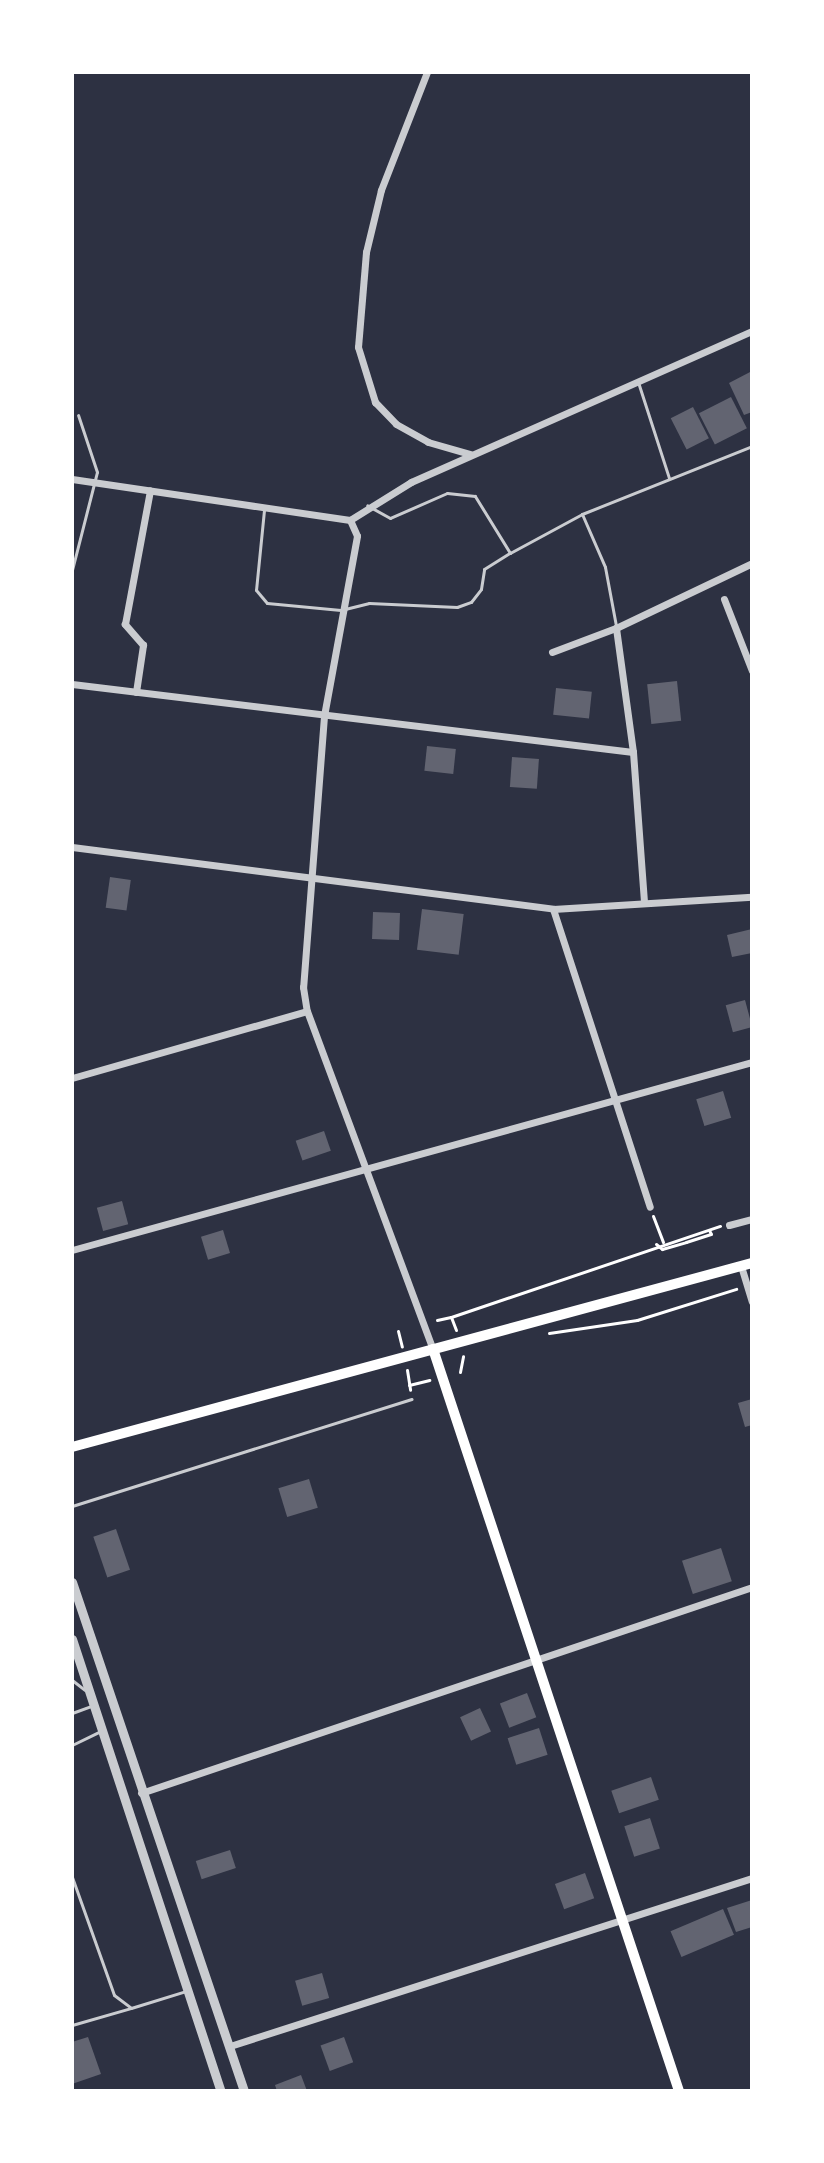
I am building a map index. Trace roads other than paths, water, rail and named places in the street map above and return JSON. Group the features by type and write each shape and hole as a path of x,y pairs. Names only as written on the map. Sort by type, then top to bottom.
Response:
{"main road":[{"path":"72,1447 747,1264"},
{"path":"433,1349 540,1663 679,2091"}],"street":[{"path":"427,72 381,190 366,252 358,347 375,402 396,424 428,442 470,454"},
{"path":"350,520 367,505 470,454 752,331"},
{"path":"72,479 350,520"},
{"path":"136,692 143,645 125,624 150,490"},
{"path":"350,520 357,536 324,716 303,987 307,1011 433,1349"},
{"path":"552,652 616,628 752,563"},
{"path":"724,599 752,671"},
{"path":"616,628 633,752 644,903"},
{"path":"72,684 633,752"},
{"path":"72,847 553,909 752,897"},
{"path":"553,909 650,1207"},
{"path":"72,1078 307,1011"},
{"path":"72,1250 752,1062"},
{"path":"729,1225 752,1219"},
{"path":"747,1264 752,1301"},
{"path":"72,1582 244,2091"},
{"path":"141,1793 540,1663 752,1587"},
{"path":"72,1639 221,2091"},
{"path":"230,2046 752,1878"}],"lane":[{"path":"637,381 669,478"},
{"path":"72,570 97,472 78,415"},
{"path":"264,507 259,598 341,610 369,603 457,607 471,602 481,589 484,569 510,553 582,514 669,478 689,475 752,446"},
{"path":"367,505 390,518 447,493 475,496 510,553"},
{"path":"582,514 605,567 616,628"},
{"path":"72,1506 412,1399"},
{"path":"72,1680 90,1694"},
{"path":"72,1713 93,1705"},
{"path":"72,1745 102,1730"},
{"path":"72,1877 114,1995 131,2008"},
{"path":"72,2025 188,1990"}]}
